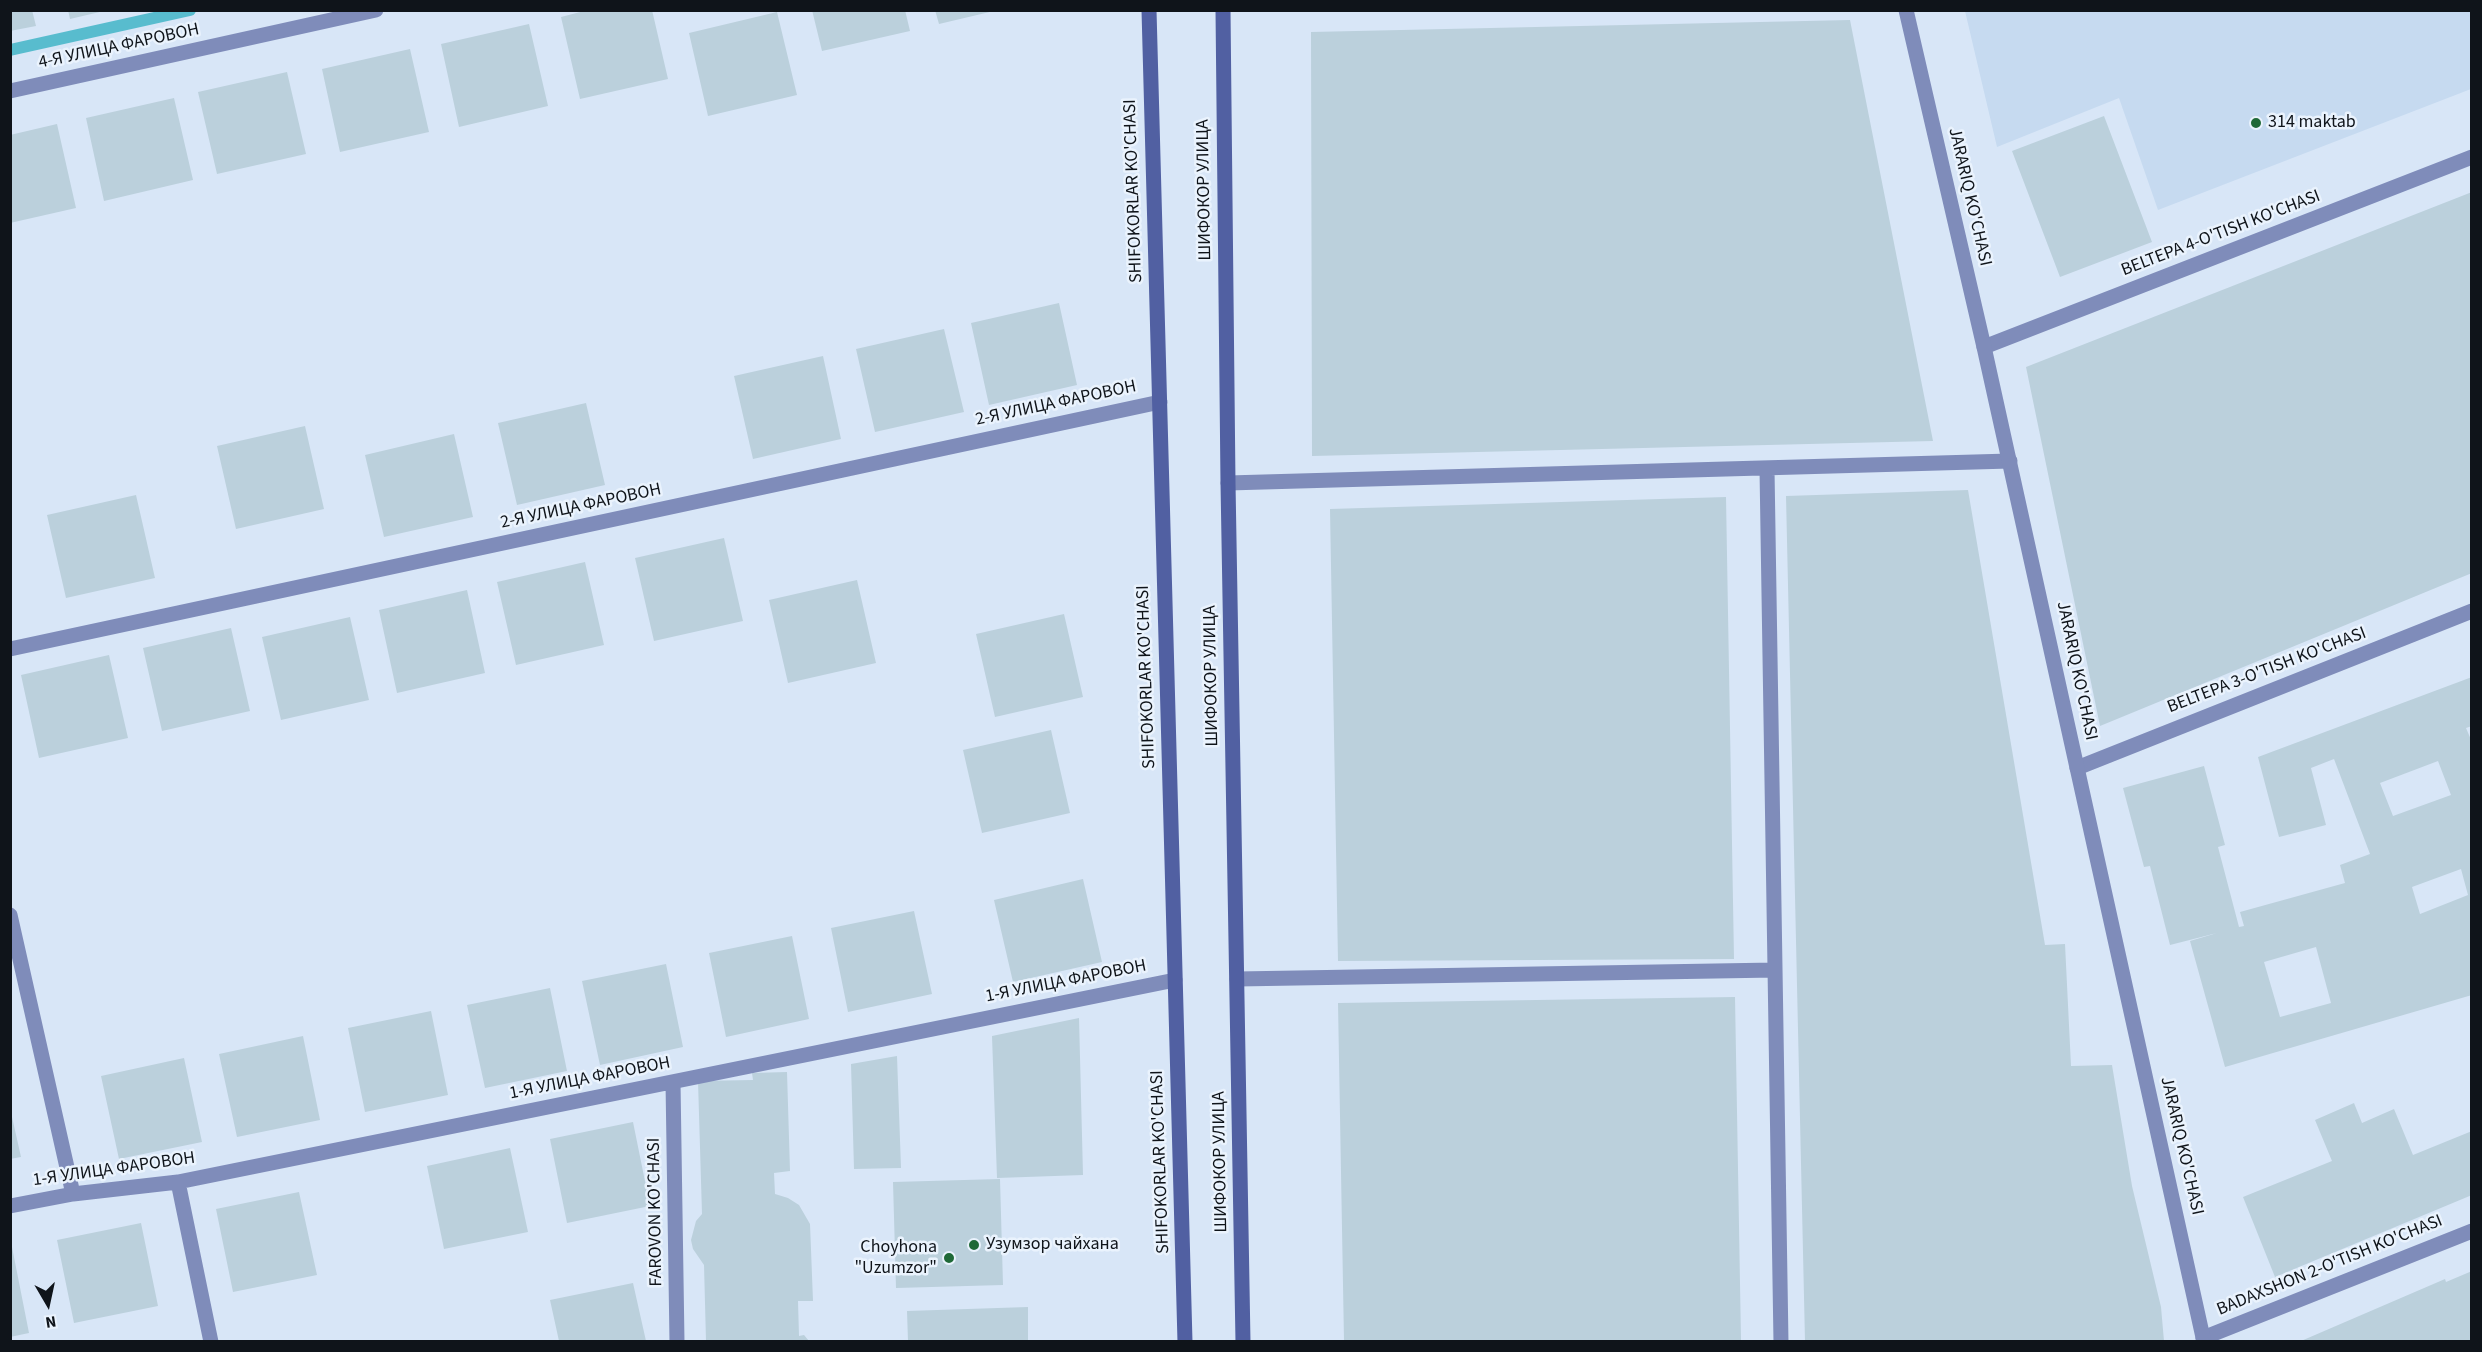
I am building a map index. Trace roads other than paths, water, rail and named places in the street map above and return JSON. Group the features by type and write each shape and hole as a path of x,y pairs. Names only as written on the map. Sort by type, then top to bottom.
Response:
{"main road":[{"name":"SHIFOKORLAR KO'CHASI","path":"1149,10 1185,1341"},
{"name":"ШИФОКОР УЛИЦА","path":"1223,10 1228,483 1243,1341"}],"street":[{"name":"4-Я УЛИЦА ФАРОВОН","path":"10,91 376,10"},
{"name":"JARARIQ KO'CHASI","path":"1906,10 2010,461 2204,1340"},
{"name":"BELTEPA 4-O'TISH KO'CHASI","path":"1984,347 2472,157"},
{"name":"2-Я УЛИЦА ФАРОВОН","path":"10,649 1160,402"},
{"path":"1228,483 2010,461"},
{"path":"1767,469 1781,1341"},
{"name":"BELTEPA 3-O'TISH KO'CHASI","path":"2077,768 2472,611"},
{"path":"10,915 73,1194"},
{"path":"1237,980 1775,970"},
{"name":"1-Я УЛИЦА ФАРОВОН","path":"10,1206 73,1194 178,1182 1175,980"},
{"name":"FAROVON KO'CHASI","path":"673,1082 677,1341"},
{"path":"178,1182 211,1341"},
{"name":"BADAXSHON 2-O'TISH KO'CHASI","path":"2204,1340 2472,1231"}],"waterway":[{"path":"10,50 190,10"}],"place":[{"name":"314 maktab","path":"2256,123"},
{"name":"Узумзор чайхана","path":"974,1245"},
{"name":"Choyhona \"Uzumzor\"","path":"949,1258"}]}
